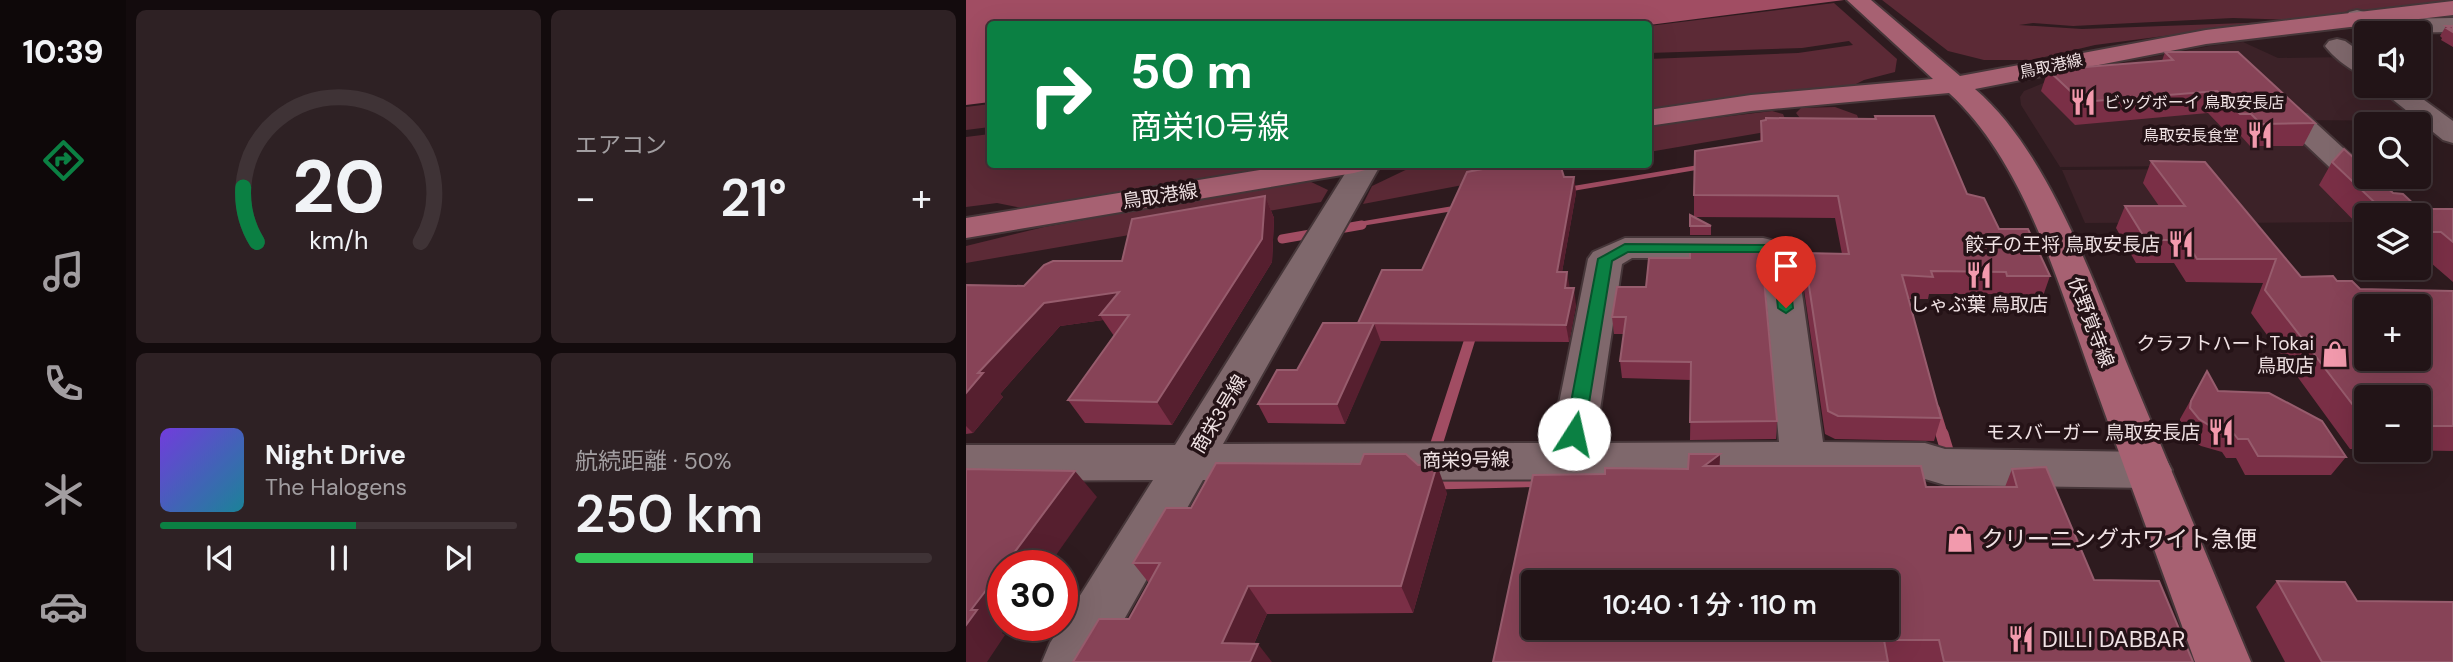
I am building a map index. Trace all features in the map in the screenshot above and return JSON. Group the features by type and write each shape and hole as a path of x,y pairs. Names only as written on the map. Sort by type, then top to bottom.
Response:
{"main road":[{"name":"伏野覚寺線","path":"1857,0 1956,85 2007,142 2036,192 2068,264 2223,662"},
{"name":"鳥取港線","path":"1652,117 1751,103 1956,85 2194,38 2453,8"},
{"name":"鳥取港線","path":"966,228 1330,168"}],"street":[{"path":"2357,18 2389,26 2453,25"},
{"path":"2337,47 2354,59"},
{"path":"2405,98 2453,134"},
{"path":"2297,121 2385,203"},
{"name":"商栄3号線","path":"1070,662 1364,168"},
{"path":"966,238 1024,218"},
{"path":"1570,459 1605,259 1625,248 1763,248 1780,258 1803,460"},
{"name":"商栄9号線","path":"966,463 1803,460 1925,461 1945,467 2149,470"}],"shaded area":[{"path":"966,0 1844,0 1652,25 1652,21 987,21 987,102 966,105"},
{"path":"1882,0 2453,0 2453,5 2298,20 2233,18 2073,26 2033,23 2019,25 2082,29 2272,22 2095,45 2032,60 1984,60 1948,51"},
{"path":"1834,3 1897,59 1895,72 1854,85 1772,92 1652,112 1652,59 1798,53 1853,45 1849,41 1802,48 1652,53 1652,26"},
{"path":"2243,42 2278,58 2346,57 2354,63 2354,98 2400,98 2420,112 2354,112 2354,120 2290,120 2354,183 2354,189 2360,189 2375,203 2354,203 2354,222 2235,223 2189,166 2060,167 2021,105 2020,97 2024,91 2046,82 2111,65"},
{"path":"987,104 987,127 966,130 966,107"},
{"path":"1835,107 1857,115 1865,135 1807,127 1796,113 1801,108"},
{"path":"1772,111 1783,114 1789,128 1652,151 1652,126"},
{"path":"987,134 987,168 1289,168 1032,210 997,203 966,207 966,137"},
{"path":"1758,155 1761,159 1519,200 1432,479 1858,479 1415,490 1509,202 1349,228 1352,223"},
{"path":"1410,168 1494,168 1489,180 1363,204 1372,186"},
{"path":"2186,169 2227,222 2085,223 2062,170"},
{"path":"1307,180 1328,190 1321,202 966,263 966,246 1044,227"}],"building":[{"path":"2165,52 2238,52 2315,123 2261,124 2251,114 2240,114 2217,91 2082,102 2048,70 2173,60"},
{"path":"1875,116 1934,116 1967,194 1984,198 1999,229 2028,229 2050,276 2007,276 2006,272 1931,271 1933,277 1902,275 1941,418 1838,416 1828,411 1804,253 1849,254 1838,196 1694,195 1695,151 1762,141 1761,121 1766,118 1876,119"},
{"path":"2344,149 2354,158 2354,183 2332,162"},
{"path":"2151,161 2205,162 2301,277 2333,276 2337,281 2352,281 2360,289 2453,291 2453,426 2431,426 2431,385 2354,385 2354,406 2265,290 2276,259 2197,259 2185,240 2146,240 2125,206 2185,206"},
{"path":"1488,168 1561,168 1564,177 1574,177 1557,272 1567,272 1565,288 1574,288 1566,325 1358,323 1382,270 1422,270 1467,172"},
{"path":"2361,189 2388,189 2393,193 2403,194 2413,203 2375,203"},
{"path":"1265,196 1262,239 1157,402 1068,400 1129,315 1100,315 1119,292 1044,303 978,373 983,373 966,393 966,285 1024,286 1044,265 1053,261 1122,261 1132,219"},
{"path":"2431,209 2453,209 2453,242 2441,232 2431,232"},
{"path":"1690,215 1711,226 1690,226"},
{"path":"1690,244 1756,244 1761,247 1777,421 1690,422 1691,362 1620,361 1626,317 1612,317 1617,287 1646,287 1649,258 1690,258"},
{"path":"1323,323 1374,323 1337,404 1258,404 1277,370 1297,370"},
{"path":"2207,371 2218,391 2269,393 2322,421 2346,457 2258,456 2248,439 2238,439 2234,434 2212,427 2199,419 2190,408"},
{"path":"1364,454 1406,454 1418,465 1437,465 1401,586 1248,586 1222,643 1258,644 1250,662 1073,662 1099,619 1129,619 1160,563 1133,563 1166,508 1191,508 1216,463 1360,464"},
{"path":"1689,454 1720,454 1704,466 1921,466 1926,487 2017,487 2012,469 2046,467 2094,580 2159,581 2193,662 1944,662 1939,640 1899,640 1899,570 1521,570 1521,640 1884,640 1888,662 1493,662 1533,475 1605,474 1605,468 1688,469"},
{"path":"966,469 1075,471 1016,550 987,550 987,589 971,610 977,610 966,625"},
{"path":"2277,581 2345,582 2357,601 2453,602 2453,662 2322,662"}],"waterway":[{"path":"1282,239 1362,225"},
{"path":"1935,409 1943,435"},
{"path":"1942,434 1949,457"}],"place":[{"name":"ビッグボーイ 鳥取安長店","path":"2083,102"},
{"name":"鳥取安長食堂","path":"2260,135"},
{"name":"餃子の王将 鳥取安長店","path":"2181,244"},
{"name":"しゃぶ葉 鳥取店","path":"1979,275"},
{"name":"クラフトハートTokai 鳥取店","path":"2335,354"},
{"name":"モスバーガー 鳥取安長店","path":"2221,432"},
{"name":"クリーニングホワイト急便","path":"1960,539"},
{"name":"DILLI DABBAR","path":"2021,639"}],"route":[{"path":"1574,434 1605,259 1625,248 1763,248 1780,258 1786,308"}]}
